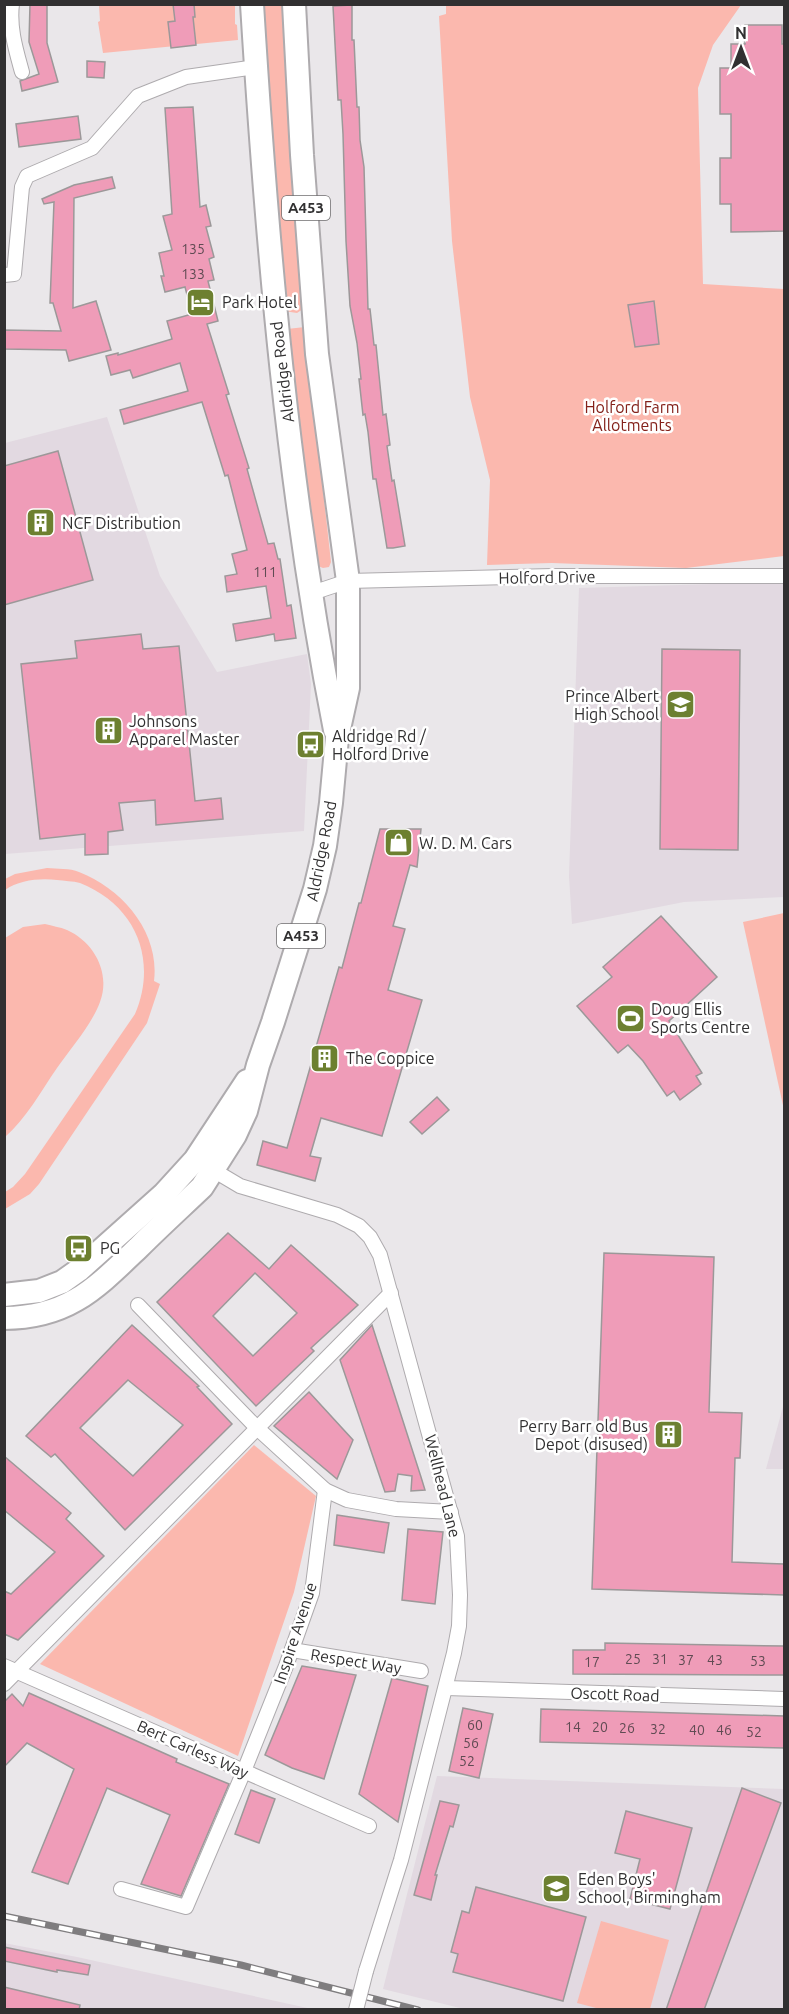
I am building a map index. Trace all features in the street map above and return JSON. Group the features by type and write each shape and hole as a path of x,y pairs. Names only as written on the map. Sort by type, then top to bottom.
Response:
{"main road":[{"name":"Aldridge Road","path":"252,4 276,321 302,530 337,738"},
{"name":"Aldridge Road","path":"4,1295 39,1291 62,1282 79,1270 164,1194 204,1165 241,1122 315,889 325,846 332,803 337,738 348,688 348,581 317,354 302,155 294,4"},
{"name":"Aldridge Road","path":"4,1318 37,1316 66,1306 91,1291 113,1274 202,1187 204,1165"}],"street":[{"path":"12,4 9,43 22,72"},
{"path":"4,275 14,274 22,187 27,176 92,148 138,96 186,77 256,67"},
{"name":"Holford Drive","path":"312,594 348,581 554,576 784,576"},
{"name":"Wellhead Lane","path":"204,1165 240,1186 337,1215 359,1226 370,1237 380,1255 458,1536 459,1626 446,1688 400,1860 356,2010"},
{"path":"4,1684 11,1669 391,1293"},
{"path":"138,1305 257,1428 325,1490 347,1500 386,1507 452,1512"},
{"name":"Inspire Avenue","path":"121,1889 186,1907 244,1771 312,1593 325,1490"},
{"name":"Respect Way","path":"292,1650 421,1671"},
{"name":"Bert Carless Way","path":"11,1669 369,1826"},
{"name":"Oscott Road","path":"446,1688 784,1699"}],"shaded area":[{"path":"107,417 160,576 217,672 307,654 311,684 304,831 5,854 5,443"},
{"name":"Prince Albert High School","path":"784,582 784,897 684,902 572,924 569,876 579,588"},
{"path":"784,1403 784,1469 766,1469"},
{"name":"Eden Boys' School, Birmingham","path":"437,1776 784,1789 784,2009 464,2009 383,1989"},
{"path":"4,1943 77,1957 312,2009 5,2009"}],"green space":[{"name":"Holford Farm Allotments","path":"446,4 741,5 713,45 698,88 703,284 784,289 784,556 686,568 552,563 487,565 490,480 470,397 452,241 439,16 446,14"},
{"path":"99,5 235,5 238,40 103,53 98,22 100,21"},
{"path":"258,5 283,5 303,309 297,313 284,311"},
{"path":"305,327 331,562 329,567 323,568 318,566 314,543 287,329"},
{"path":"47,868 79,872 110,889 124,901 145,930 154,963 154,981 160,984 147,1023 39,1184 30,1194 5,1209 5,1192 25,1174 135,1014 142,994 144,974 137,936 128,920 115,905 99,893 71,881 37,880 23,882 5,890 5,879 15,874"},
{"path":"784,913 784,1110 743,922"},
{"path":"45,924 77,935 92,950 102,970 103,991 87,1027 26,1113 5,1137 5,938 23,927"},
{"path":"254,1445 316,1496 294,1592 238,1756 40,1664"},
{"path":"601,1921 669,1940 650,2009 600,2009 577,2003"}],"building":[{"path":"30,4 47,4 47,43 58,82 22,91 20,81 39,74 29,42"},
{"path":"173,4 194,4 196,45 171,48 168,22 175,21"},
{"path":"352,5 352,40 354,40 357,107 359,107 364,167 368,309 370,309 374,345 376,345 383,415 386,414 390,445 387,446 392,481 394,480 405,546 393,548 387,548 376,479 373,479 368,432 365,414 363,415 357,343 350,306 343,134 341,100 338,100 333,6"},
{"path":"745,25 782,25 782,44 784,44 784,231 731,232 731,204 720,204 720,158 731,158 731,114 720,114 720,68 731,68 731,44 745,44"},
{"path":"87,61 105,62 104,78 87,77"},
{"path":"193,107 200,207 206,205 211,226 206,227 214,257 209,259 214,280 208,281 218,321 207,324 229,394 226,395 249,468 247,469 268,544 274,543 278,559 280,559 287,606 291,605 296,638 275,641 274,634 236,641 233,624 271,618 266,586 227,592 225,576 237,574 232,554 247,550 228,475 225,476 202,402 124,424 120,410 188,391 180,363 133,378 130,370 111,375 106,356 118,353 118,355 172,339 167,321 192,314 185,287 165,292 159,253 172,250 163,216 172,214 165,108"},
{"path":"78,116 81,139 19,147 16,124"},
{"path":"112,177 115,188 74,198 73,308 96,301 111,350 69,361 66,350 4,349 4,330 61,331 53,303 50,303 54,202 44,204 42,199 74,185"},
{"path":"654,301 659,344 635,347 628,305"},
{"name":"NCF Distribution","path":"58,451 93,580 4,605 4,466"},
{"name":"Johnsons Apparel Master","path":"141,634 143,649 179,646 195,801 221,798 223,819 156,825 155,800 119,803 123,830 108,832 108,854 85,855 85,834 40,839 21,664 77,658 75,641"},
{"name":"Prince Albert High School","path":"662,649 740,650 738,850 660,849"},
{"path":"380,829 421,829 417,867 410,865 393,926 405,929 388,990 422,1000 382,1136 321,1118 310,1156 321,1158 315,1181 257,1165 263,1141 287,1148 339,967 342,968 359,903 361,903"},
{"name":"Doug Ellis Sports Centre","path":"661,916 717,977 669,1021 702,1073 696,1076 701,1084 680,1100 674,1091 667,1096 643,1061 628,1045 618,1053 577,1006 612,977 603,967"},
{"path":"437,1097 449,1110 422,1134 410,1122"},
{"path":"228,1233 269,1269 291,1245 358,1305 311,1348 314,1351 256,1406 157,1302","holes":["255,1273 297,1313 253,1356 213,1316"]},
{"name":"Perry Barr old Bus Depot (disused)","path":"604,1253 714,1257 709,1412 742,1413 740,1458 735,1458 732,1562 784,1564 784,1595 592,1589"},
{"path":"132,1325 199,1386 197,1387 232,1424 125,1530 55,1454 51,1457 26,1436","holes":["128,1380 183,1425 133,1476 80,1428"]},
{"path":"372,1325 425,1490 411,1491 412,1476 398,1474 395,1491 385,1492 340,1360"},
{"path":"309,1392 353,1440 337,1479 274,1426"},
{"path":"4,1456 71,1513 66,1519 104,1556 18,1640 4,1634 4,1591 11,1594 55,1552 4,1510"},
{"path":"337,1515 389,1523 384,1553 334,1545"},
{"path":"408,1529 443,1532 435,1604 402,1600"},
{"path":"605,1643 784,1646 784,1675 573,1674 573,1650 605,1650"},
{"path":"302,1666 356,1675 324,1779 292,1768 265,1755"},
{"path":"392,1678 428,1686 398,1822 359,1794"},
{"path":"29,1693 177,1759 176,1762 229,1784 181,1896 141,1884 170,1815 107,1788 68,1884 32,1872 74,1769 27,1743 4,1767 4,1702 12,1694 23,1706"},
{"path":"463,1708 493,1714 479,1778 449,1771"},
{"path":"541,1709 784,1716 784,1748 540,1742"},
{"path":"742,1788 781,1803 704,2010 666,2010"},
{"path":"251,1790 275,1799 259,1843 235,1834"},
{"path":"440,1801 459,1805 435,1875 437,1875 431,1900 414,1895"},
{"path":"626,1811 692,1828 670,1909 630,1899 640,1859 615,1853"},
{"path":"476,1887 586,1917 563,2001 453,1972 458,1954 451,1952 462,1911 469,1913"},
{"path":"4,1947 90,1965 88,1975 57,1970 57,1972 4,1961"},
{"path":"4,1987 80,2005 79,2010 4,2010"}],"railway":[{"path":"4,1916 241,1965 418,2010"}],"place":[{"name":"Park Hotel","path":"201,302"},
{"name":"NCF Distribution","path":"41,523"},
{"name":"Prince Albert High School","path":"680,705"},
{"name":"Johnsons Apparel Master","path":"108,730"},
{"name":"Aldridge Rd / Holford Drive","path":"311,745"},
{"name":"W. D. M. Cars","path":"398,843"},
{"name":"Doug Ellis Sports Centre","path":"630,1018"},
{"name":"The Coppice","path":"325,1058"},
{"name":"PG","path":"79,1248"},
{"name":"Perry Barr old Bus Depot (disused)","path":"669,1435"},
{"name":"Eden Boys' School, Birmingham","path":"557,1888"}]}
